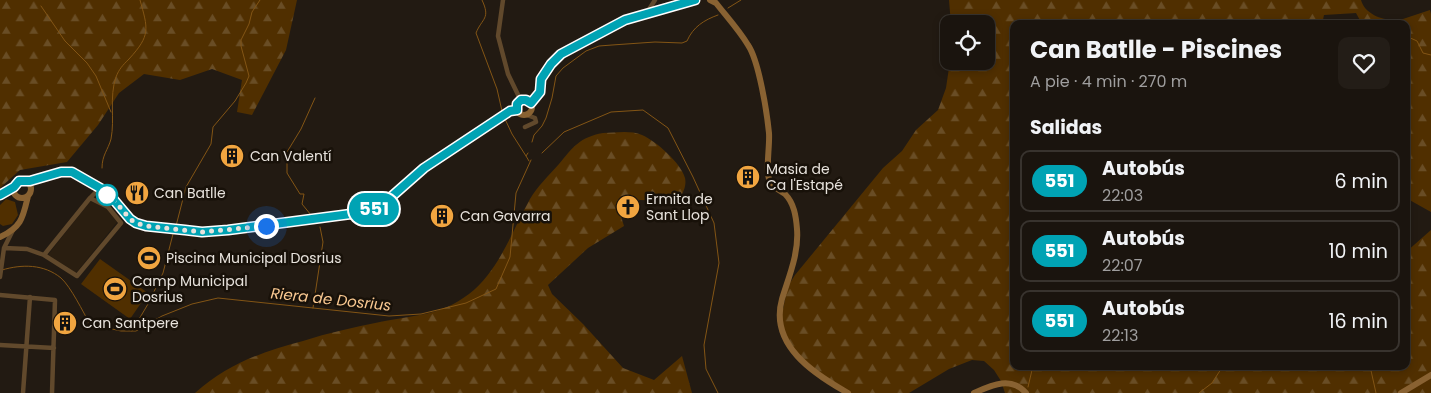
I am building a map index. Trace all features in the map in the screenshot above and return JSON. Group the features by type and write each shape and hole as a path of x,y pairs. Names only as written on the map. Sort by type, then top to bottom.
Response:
{"street":[{"path":"503,0 498,36 508,74 521,100"},
{"path":"646,14 655,0"},
{"path":"527,115 532,109 531,103 540,92 541,79 551,64 561,54 618,23 695,0"},
{"path":"710,0 716,3 748,45 754,57 768,130 768,173 771,183 784,193 791,202 794,212 797,230 797,250 781,302 780,316 783,334 791,350 801,361 821,378 848,393"},
{"path":"521,100 531,103"},
{"path":"521,100 517,104 517,110 521,115 535,118 536,122 525,127"},
{"path":"0,195 14,187 19,181 27,182 61,172 72,172 100,188 114,200 130,219 146,226 214,231 354,215 382,205 424,168 510,111 517,110"},
{"path":"3,250 14,229 22,219 31,188 40,179"},
{"path":"27,182 31,188"},
{"path":"14,187 25,209"},
{"path":"44,255 100,188"},
{"path":"0,195 28,196"},
{"path":"3,250 27,249 44,255 77,276 121,223 108,207 90,198"},
{"path":"0,277 3,250 1,236 14,229"},
{"path":"0,295 55,300 52,393"},
{"path":"23,393 30,297"},
{"path":"0,345 54,348"},
{"path":"1401,393 1431,375"},
{"path":"974,393 1007,382 1017,386 1026,393"}],"shaded area":[{"path":"90,201 106,208 117,222 76,273 48,255"}],"green space":[{"path":"0,0 297,0 286,50 252,115 237,112 242,80 212,69 180,80 144,74 119,93 98,125 67,162 20,170 0,188"},
{"path":"949,0 1361,0 1363,6 1372,14 1391,20 1360,20 1356,13 1324,15 1323,20 1010,20 1010,370 1410,370 1410,248 1431,230 1431,393 1005,393 1001,381 994,370 984,361 972,360 949,369 909,393 846,393 796,356 780,323 788,286 883,168 902,151 916,130 938,110 946,88 949,70 995,70 995,15 950,15"},
{"path":"1430,10 1431,212 1410,200 1410,20 1397,20"},
{"path":"603,133 633,133 642,135 654,142 673,159 683,172 685,178 684,191 677,202 623,199 618,207 624,226 588,248 548,285 552,294 583,324 623,368 654,380 682,356 692,393 195,393 220,374 259,355 341,330 437,311 448,307 469,294 489,274 497,262 530,199 543,181 583,140"},
{"path":"6,199 15,202 18,215 12,224 3,226 0,224 0,205"},
{"name":"Camp Municipal Dosrius","path":"100,259 148,293 130,319 81,284"}],"water":[{"name":"Piscina Municipal Dosrius","path":"139,252 160,254 159,263 138,261"}],"waterway":[{"path":"102,168 104,156 111,139 113,92 116,77 121,67 141,44 146,31 140,0"},
{"path":"176,226 186,187 211,144 213,127 235,101 249,76 241,40 249,24 252,12 260,0"},
{"path":"482,0 486,15 476,33 497,89 502,111"},
{"path":"728,8 741,0"},
{"path":"41,6 65,41 87,63 96,76 111,112"},
{"path":"532,142 534,135 546,118 556,76 563,68 586,51 599,46 655,42 682,43 687,41 699,25 718,15"},
{"path":"1410,38 1417,41 1423,53 1431,55"},
{"path":"311,215 302,204 304,194 300,194 287,173 287,152 301,129 315,98"},
{"name":"Riera de Dosrius","path":"542,153 564,132 611,112 643,110 668,128 714,223 719,263 704,345 706,369 718,393"},
{"path":"505,119 526,156"},
{"path":"528,153 526,156 529,161"},
{"name":"Riera de Dosrius","path":"2,270 33,266 54,273 69,287 90,324 121,331 136,331 162,316 192,304 218,298 389,316 421,314 466,303 496,289 510,257 516,193 531,160"},
{"path":"313,308 323,242 320,227"},
{"path":"132,331 163,273 173,234"},
{"path":"1028,387 1032,370"},
{"path":"1199,393 1212,383 1220,370"},
{"path":"1371,370 1376,393"}],"bus line":[{"name":"551","path":"0,195 22,180 27,182 61,172 72,172 100,188 136,223 146,226 202,232 354,215 366,212 382,205 424,168 510,111 517,110 517,104 521,100 531,103 540,92 541,79 551,64 561,54 625,20 695,0"}],"place":[{"name":"Can Valentí","path":"232,156"},
{"name":"Masia de Ca l'Estapé","path":"748,177"},
{"name":"Can Batlle","path":"137,193"},
{"name":"Ermita de Sant Llop","path":"628,207"},
{"name":"Can Gavarra","path":"442,216"},
{"name":"Piscina Municipal Dosrius","path":"149,258"},
{"name":"Camp Municipal Dosrius","path":"115,289"},
{"name":"Can Santpere","path":"65,323"}],"route":[{"path":"107,195 114,200 130,219 146,226 202,232 266,226"}]}
